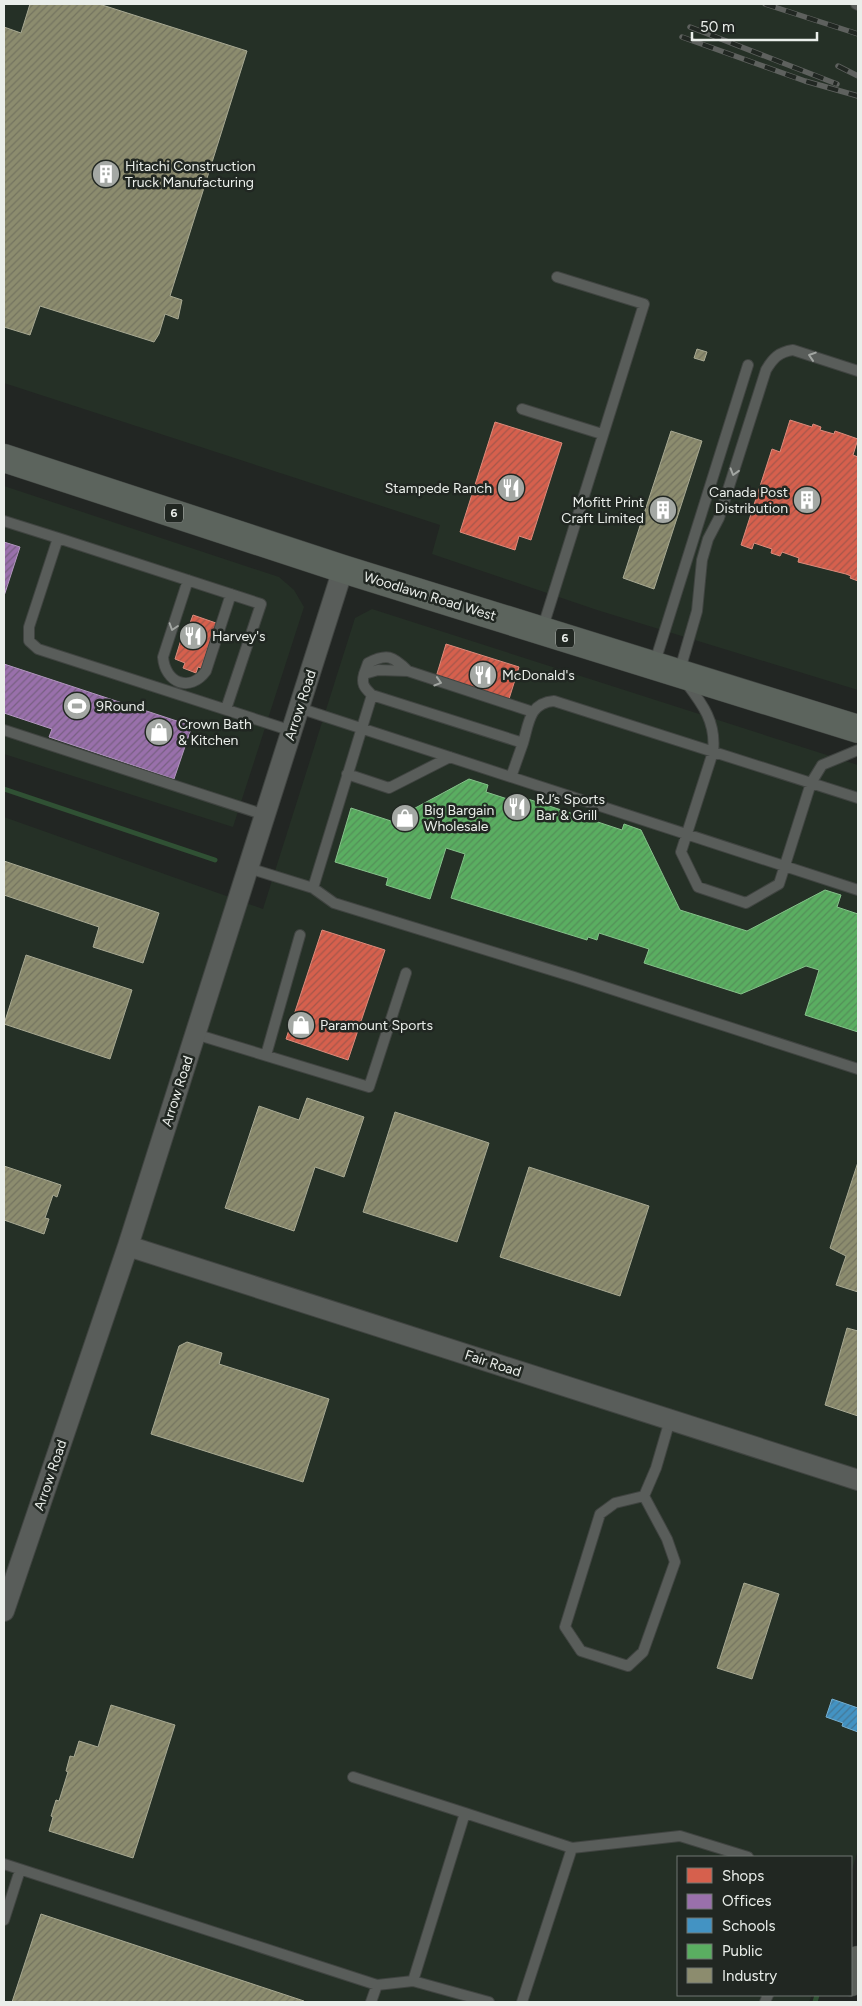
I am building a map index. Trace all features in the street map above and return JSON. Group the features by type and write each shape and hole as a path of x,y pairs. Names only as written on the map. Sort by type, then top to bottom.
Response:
{"main road":[{"name":"Woodlawn Road West","path":"4,458 343,569 858,729"},
{"path":"852,1979 858,1960"}],"street":[{"name":"Arrow Road","path":"4,1611 128,1246 343,569"},
{"name":"Fair Road","path":"128,1246 858,1480"}],"lane":[{"path":"542,630 644,304 557,276"},
{"path":"666,669 697,611 702,560 708,539 719,518 766,370 771,360 784,352 793,350 858,371"},
{"path":"666,669 748,365"},
{"path":"522,409 602,434"},
{"path":"4,521 261,604 226,709"},
{"path":"58,538 29,627 29,640 38,649 292,731"},
{"path":"188,580 163,658 164,668 178,682 190,683 200,680 206,671 231,594"},
{"path":"666,669 708,713 715,739 713,752 681,852 698,887 746,902 779,884 811,783 822,765 858,750"},
{"path":"523,743 372,695 364,688 362,682 364,674 378,670 408,671 532,712"},
{"path":"313,888 372,695"},
{"path":"511,777 532,712 539,705 554,701 858,798"},
{"path":"299,708 858,890"},
{"path":"4,730 265,815"},
{"path":"347,774 389,788 450,757"},
{"path":"248,868 313,888 334,903 574,976 858,1069"},
{"path":"266,1055 300,934"},
{"path":"195,1034 369,1087 406,973"},
{"path":"644,1496 656,1468 670,1420"},
{"path":"644,1496 667,1539 675,1562 643,1652 628,1666 581,1651 565,1627 600,1514 615,1503 644,1496"},
{"path":"353,1777 572,1848 680,1836 745,1856"},
{"path":"413,1981 465,1813"},
{"path":"522,2002 572,1848"},
{"path":"4,1864 377,1985 413,1981 489,2002"},
{"path":"4,1920 20,1870"},
{"path":"371,2002 377,1985"}],"shaded area":[{"path":"4,4 858,4 858,690 597,610 432,554 440,525 4,383"},
{"path":"4,486 279,577 294,590 304,607 233,827 4,754"},
{"path":"372,609 858,765 858,1850 852,1870 852,1856 677,1856 677,1996 812,1996 809,2002 4,2002 4,817 263,909 355,618"}],"building: Shops":[{"name":"Canada Post Distribution","path":"790,420 812,427 813,424 821,427 820,430 834,434 835,431 858,439 853,455 858,457 858,581 846,574 798,562 799,558 782,552 780,556 771,553 772,549 754,543 752,549 741,545 772,449 780,452"},
{"name":"Stampede Ranch","path":"495,422 562,443 531,540 519,536 515,550 460,532"},
{"path":"193,615 216,623 201,668 198,667 196,673 183,668 185,663 175,659 184,630 187,631"},
{"path":"446,644 519,667 509,699 436,677"},
{"path":"322,930 385,950 348,1060 286,1039"}],"building: Offices":[{"path":"4,542 20,547 4,596"},
{"path":"4,664 192,726 174,779 49,737 52,729 4,713"}],"building: Schools":[{"path":"832,1699 858,1708 858,1732 842,1726 843,1723 826,1717"}],"building: Public":[{"path":"469,779 488,785 486,792 526,805 528,799 622,830 624,824 641,830 680,910 747,931 825,890 841,895 837,907 858,914 858,1032 805,1015 819,970 806,966 741,994 644,963 649,949 599,933 597,940 588,937 587,940 451,898 465,854 446,848 430,899 386,885 388,878 335,862 351,808 391,821"}],"building: Industry":[{"name":"Hitachi Construction Truck Manufacturing","path":"30,4 99,4 247,51 170,296 182,300 178,319 165,314 159,334 154,342 40,306 30,335 4,327 4,27 21,33"},
{"path":"697,349 707,352 704,361 694,358"},
{"name":"Mofitt Print Craft Limited","path":"671,431 702,441 654,589 623,578"},
{"path":"4,861 159,913 143,963 93,947 99,927 4,895"},
{"path":"26,955 132,990 110,1059 4,1024"},
{"path":"307,1098 364,1117 344,1177 315,1167 294,1231 225,1208 259,1106 299,1120"},
{"path":"395,1112 489,1143 457,1242 363,1212"},
{"path":"858,1162 858,1292 836,1285 846,1256 830,1248"},
{"path":"4,1166 61,1185 57,1197 53,1195 45,1218 49,1219 44,1234 4,1220"},
{"path":"529,1167 649,1206 620,1296 500,1257"},
{"path":"847,1328 858,1331 858,1416 825,1405"},
{"path":"187,1342 222,1353 219,1364 329,1399 303,1482 151,1434 179,1346"},
{"path":"744,1583 779,1594 752,1679 717,1668"},
{"path":"111,1705 175,1725 133,1858 49,1831 56,1800 59,1801 68,1772 66,1771 70,1756 74,1757 79,1741 98,1747"},
{"path":"41,1914 304,2001 304,2002 12,2002"}],"waterway":[{"path":"4,789 215,860"},
{"path":"815,2002 817,1996"}],"railway":[{"path":"765,4 858,34"},
{"path":"690,27 837,84"},
{"path":"682,37 805,81 858,96"},
{"path":"838,66 858,76"}],"place":[{"name":"Hitachi Construction Truck Manufacturing","path":"106,174"},
{"name":"Stampede Ranch","path":"511,488"},
{"name":"Canada Post Distribution","path":"807,500"},
{"name":"Mofitt Print Craft Limited","path":"663,510"},
{"name":"Harvey's","path":"193,636"},
{"name":"McDonald's","path":"483,675"},
{"name":"9Round","path":"77,706"},
{"name":"Crown Bath & Kitchen","path":"159,732"},
{"name":"RJ’s Sports Bar & Grill","path":"517,807"},
{"name":"Big Bargain Wholesale","path":"405,818"},
{"name":"Paramount Sports","path":"301,1025"}]}
